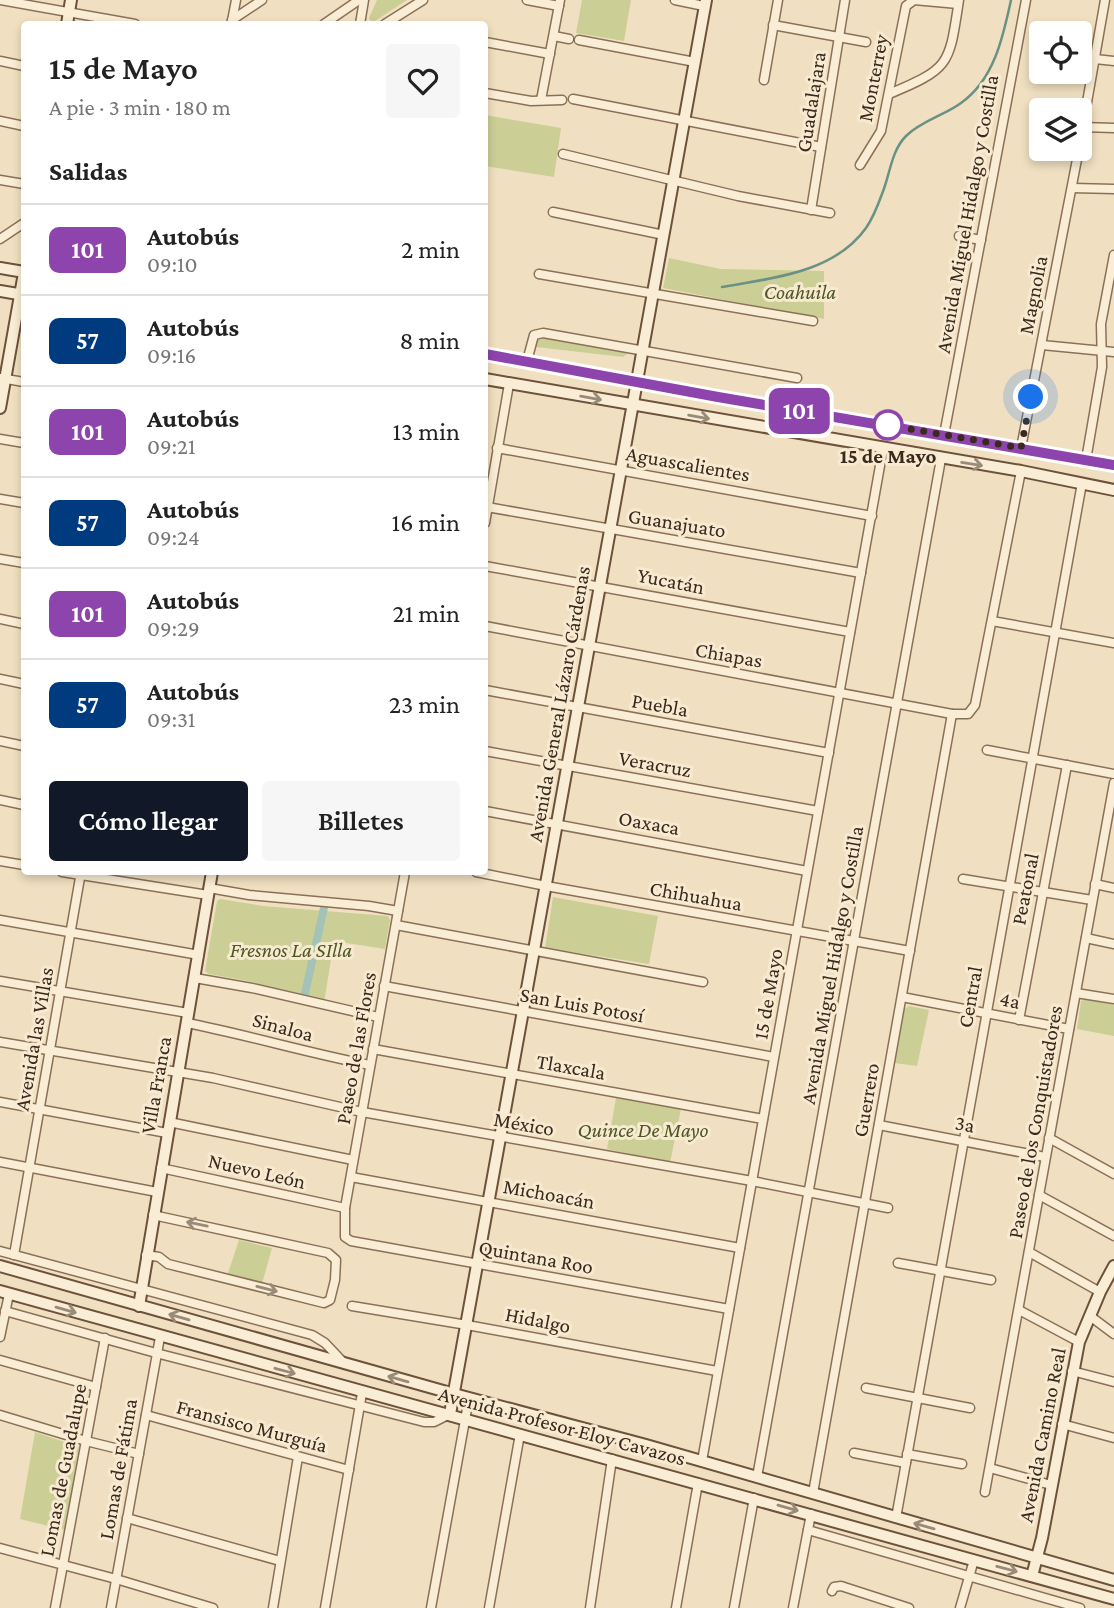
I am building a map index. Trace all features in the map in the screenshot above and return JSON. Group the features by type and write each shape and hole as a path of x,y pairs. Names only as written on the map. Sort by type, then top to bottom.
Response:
{"main road":[{"path":"68,19 71,0"},
{"name":"Avenida General Lázaro Cárdenas","path":"450,1414 705,3"},
{"path":"0,268 21,272"},
{"path":"0,290 21,294"},
{"path":"0,408 3,379 21,302"},
{"path":"488,354 1114,465"},
{"path":"488,380 1021,471 1114,490"},
{"name":"Villa Franca","path":"139,1306 212,875"},
{"name":"Avenida Profesor Eloy Cavazos","path":"0,1266 702,1461 1114,1580"},
{"name":"Avenida Camino Real","path":"1032,1576 1079,1342 1114,1266"},
{"name":"Avenida Profesor Eloy Cavazos","path":"4,1292 1114,1599"}],"street":[{"path":"0,0 68,19 95,21"},
{"path":"232,21 236,0"},
{"path":"233,21 262,0"},
{"path":"329,21 362,0"},
{"path":"359,21 362,0"},
{"path":"392,21 423,0"},
{"path":"527,0 560,3 541,100"},
{"path":"675,0 705,3"},
{"path":"764,80 778,0"},
{"name":"Guadalajara","path":"811,210 845,0"},
{"name":"Avenida Miguel Hidalgo y Costilla","path":"944,435 1026,0"},
{"path":"1088,98 1105,0"},
{"name":"Monterrey","path":"860,165 881,131 905,10 909,2 959,2"},
{"path":"889,94 928,76 945,62 952,43 959,2"},
{"path":"773,25 866,42"},
{"path":"554,36 569,38"},
{"path":"579,40 695,62"},
{"path":"488,43 550,54"},
{"path":"1095,59 1114,61"},
{"path":"0,61 21,65"},
{"path":"488,93 562,100"},
{"path":"573,99 821,147"},
{"path":"0,121 21,125"},
{"path":"1092,127 1114,128"},
{"path":"563,154 738,196 830,213"},
{"name":"Magnolia","path":"1021,448 1077,161"},
{"path":"0,180 21,184"},
{"path":"1072,188 1114,189"},
{"path":"553,212 664,235"},
{"path":"0,239 21,225"},
{"path":"959,236 981,240"},
{"path":"1086,460 1102,367 1101,324 1110,296 1114,255"},
{"path":"539,274 813,321"},
{"path":"527,361 532,339 537,333 797,378"},
{"path":"1042,345 1114,352"},
{"path":"3,379 21,382"},
{"path":"488,507 509,384"},
{"path":"0,439 21,442"},
{"name":"Aguascalientes","path":"498,448 872,516"},
{"name":"15 de Mayo","path":"702,1461 883,449"},
{"name":"Avenida Miguel Hidalgo y Costilla","path":"757,1477 941,458"},
{"path":"1021,471 992,621 1114,643"},
{"name":"Central","path":"896,1518 1082,483"},
{"path":"0,499 21,502"},
{"name":"Guanajuato","path":"488,507 861,573"},
{"path":"0,559 21,562"},
{"name":"Yucatán","path":"488,567 850,632"},
{"path":"0,619 21,623"},
{"name":"Chiapas","path":"488,627 839,693 968,714 975,705 992,621"},
{"path":"0,679 21,683"},
{"name":"Puebla","path":"488,691 828,753"},
{"name":"Guerrero","path":"813,1493 953,713"},
{"path":"0,741 21,745"},
{"path":"987,750 1114,774"},
{"name":"Veracruz","path":"488,752 818,811"},
{"name":"Peatonal","path":"1019,1020 1067,765"},
{"name":"Paseo de los Conquistadores","path":"985,1492 1095,884 1110,832 1114,783"},
{"path":"0,800 21,804"},
{"name":"Oaxaca","path":"488,812 807,871"},
{"path":"0,861 21,864"},
{"name":"Chihuahua","path":"488,874 910,951"},
{"name":"Avenida las Villas","path":"14,1255 80,875"},
{"path":"94,875 209,892 398,911"},
{"name":"Paseo de las Flores","path":"343,1231 353,1160 404,875"},
{"path":"963,879 1092,900"},
{"path":"1095,884 1114,888"},
{"path":"0,920 199,955"},
{"path":"396,925 703,982"},
{"path":"1086,938 1114,944"},
{"path":"195,978 378,1017"},
{"name":"Sinaloa","path":"0,981 188,1018 313,1054 370,1065"},
{"name":"San Luis Potosí","path":"384,986 774,1058"},
{"path":"1076,993 1114,999"},
{"name":"4a","path":"902,996 1069,1029"},
{"name":"México","path":"0,1042 177,1072 362,1112 808,1191 888,1208"},
{"name":"Tlaxcala","path":"373,1049 763,1119"},
{"path":"0,1102 168,1127 353,1160"},
{"name":"3a","path":"879,1125 1045,1157"},
{"path":"1049,1138 1114,1174"},
{"path":"0,1162 157,1192"},
{"name":"Nuevo León","path":"161,1168 345,1208"},
{"name":"Michoacán","path":"351,1177 740,1248"},
{"path":"1039,1195 1114,1237"},
{"path":"146,1255 159,1257 168,1264 324,1303 330,1300 337,1266 334,1257 303,1248 153,1214"},
{"name":"Quintana Roo","path":"343,1231 345,1237 351,1241 729,1310"},
{"name":"Avenida Profesor Eloy Cavazos","path":"0,1251 312,1335 325,1343 345,1364"},
{"path":"1029,1252 1100,1292"},
{"path":"898,1263 991,1280"},
{"path":"0,1337 5,1311 4,1292"},
{"name":"Hidalgo","path":"352,1306 717,1371"},
{"path":"1019,1310 1079,1342"},
{"path":"5,1311 156,1353 430,1423 450,1414"},
{"path":"1090,1315 1114,1334"},
{"name":"Lomas de Fátima","path":"111,1608 159,1337"},
{"name":"Lomas de Guadalupe","path":"55,1608 105,1338"},
{"path":"0,1360 96,1387"},
{"path":"1072,1371 1114,1382"},
{"path":"866,1388 970,1408"},
{"path":"325,1608 362,1393"},
{"path":"431,1608 469,1398"},
{"path":"0,1415 139,1454"},
{"name":"Fransisco Murguía","path":"146,1415 349,1471"},
{"path":"1062,1424 1114,1438"},
{"path":"489,1608 520,1434"},
{"path":"854,1453 962,1464"},
{"path":"273,1608 298,1457"},
{"path":"590,1608 612,1459"},
{"path":"990,1468 1052,1485"},
{"path":"676,1608 698,1483"},
{"path":"734,1608 754,1498"},
{"path":"793,1608 811,1514"},
{"path":"127,1518 280,1561"},
{"path":"808,1530 1080,1608"},
{"path":"0,1548 213,1608"},
{"path":"960,1608 974,1560"},
{"path":"832,1591 834,1587 841,1586 908,1608"}],"green space":[{"path":"377,0 407,0 375,21 369,18"},
{"path":"582,0 631,0 624,41 576,33"},
{"path":"488,116 561,128 554,177 488,166"},
{"name":"Coahuila","path":"669,258 721,269 824,271 824,319 663,288"},
{"path":"537,337 628,353 623,357 536,347"},
{"path":"553,897 658,916 649,964 545,948"},
{"name":"Fresnos La SIlla","path":"220,899 263,906 388,916 390,920 385,949 334,941 324,1003 248,981 209,974 205,971 217,901"},
{"path":"1086,999 1114,1005 1114,1036 1077,1029 1081,1001"},
{"path":"909,1006 929,1010 917,1066 894,1063 904,1009"},
{"name":"Quince De Mayo","path":"616,1098 681,1109 670,1163 607,1149"},
{"path":"239,1240 272,1248 262,1284 227,1276"},
{"path":"35,1432 79,1447 65,1530 20,1519"}],"waterway":[{"path":"722,287 801,271 837,255 853,243 873,216 901,142 919,126 961,103 982,82 1000,43 1011,0"},
{"path":"304,998 325,903"}],"bus line":[{"name":"101","path":"488,355 1114,465"}],"place":[{"name":"15 de Mayo","path":"888,425"}],"route":[{"path":"888,425 881,424 1021,448 1031,397"}]}
